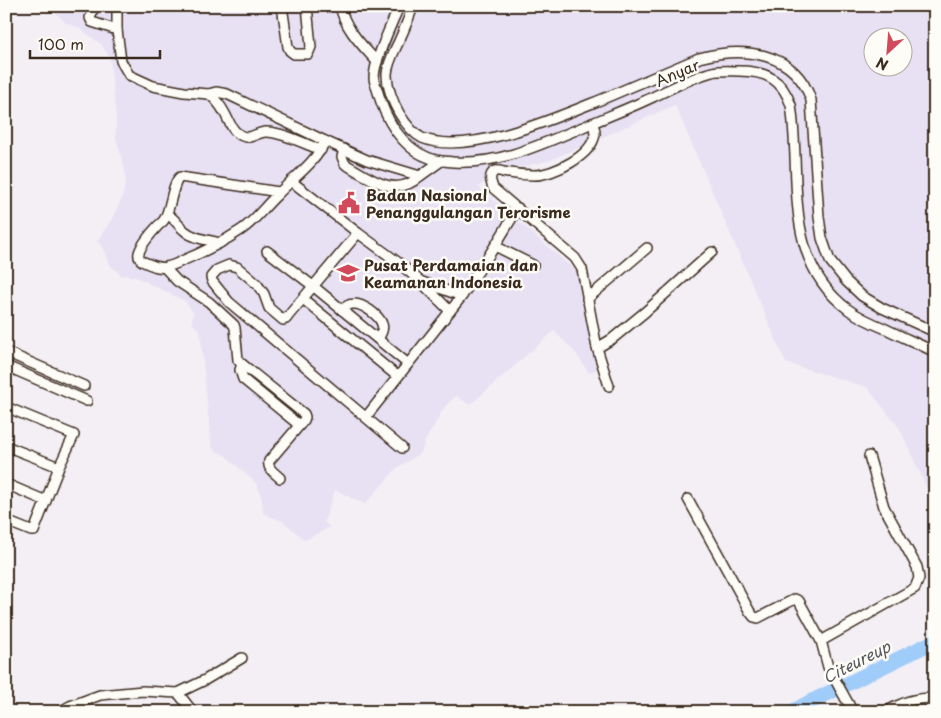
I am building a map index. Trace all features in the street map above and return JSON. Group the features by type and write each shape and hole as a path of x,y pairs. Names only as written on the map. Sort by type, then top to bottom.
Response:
{"street":[{"path":"94,6 90,18 92,22 117,30"},
{"path":"117,6 117,30 121,61 126,72 131,77 153,86 184,92 228,94 323,146"},
{"path":"282,6 290,51 294,54 308,54 310,47 307,6"},
{"path":"340,6 353,34 377,62"},
{"name":"Anyar","path":"399,6 377,62 374,78 383,109 402,139 419,153 441,161 473,162 518,153 543,145 689,80 713,72 727,70 746,71 769,76 777,81 788,94 792,105 799,223 808,257 817,276 829,292 850,310 935,352"},
{"name":"Anyar","path":"413,6 388,72 392,99 404,120 415,134 422,138 442,143 457,143 508,134 570,112 699,58 713,54 745,52 764,55 789,68 806,87 811,100 818,217 822,238 830,261 846,281 862,296 882,308 935,332"},
{"path":"374,78 388,78"},
{"path":"209,94 218,102 231,125 238,133 249,137 265,132 274,133 344,150 367,160 420,176"},
{"path":"570,112 577,129"},
{"path":"592,123 595,132 594,136 587,149 578,158 556,170 537,175 514,174 498,170 491,175 490,180 494,188 575,258 582,269 597,348 609,386"},
{"path":"279,192 180,178 175,181 167,214 143,245 138,255 140,260 165,268 204,252 220,243 249,224 279,192 310,164 323,146"},
{"path":"344,150 342,158 345,164 382,185 396,187 413,183 441,161"},
{"path":"291,181 399,263 450,311"},
{"path":"366,417 462,296 496,246 518,208"},
{"path":"167,214 188,234 220,243"},
{"path":"358,233 290,315 283,320 269,308 264,294 257,284 237,267 229,265 217,270 211,277 212,281 229,302 402,448"},
{"path":"496,246 533,265"},
{"path":"587,299 647,248"},
{"path":"267,251 408,364"},
{"path":"597,348 612,339 645,312 712,252"},
{"path":"165,268 177,281 209,302 226,316 235,328 238,360 304,414 305,417 300,425 269,461 269,468 280,478"},
{"path":"420,281 462,296"},
{"path":"303,299 397,376"},
{"path":"342,310 348,305 360,304 376,315 383,326 378,339"},
{"path":"6,352 84,386"},
{"path":"242,364 240,370 241,377 300,425"},
{"path":"6,366 87,401"},
{"path":"262,395 269,386"},
{"path":"6,407 74,435 59,467 34,531 6,521"},
{"path":"6,446 59,467"},
{"path":"821,641 915,588 919,578 918,567 884,507 869,456"},
{"path":"6,484 46,501"},
{"path":"688,499 754,617 758,618 795,599 799,601 821,641 828,667 853,712"},
{"path":"59,712 100,695 143,691 178,693 205,680 242,658"},
{"path":"178,693 193,712"},
{"path":"885,712 907,701 935,698"}],"shaded area":[{"name":"Pusat Perdamaian dan Keamanan Indonesia","path":"49,6 935,6 935,506 900,429 867,387 786,363 675,105 548,161 497,173 478,187 576,271 597,369 589,373 575,352 554,331 470,405 456,396 445,406 425,441 421,453 397,468 365,504 335,490 324,522 330,527 305,540 284,522 263,513 262,499 257,484 226,456 213,449 200,330 192,324 193,312 185,301 138,278 127,275 122,276 109,264 103,248 97,241 112,219 122,198 126,182 125,170 116,137 110,58 101,44 79,28 66,23"}],"waterway":[{"name":"Citeureup","path":"792,712 935,641"}],"place":[{"name":"Badan Nasional Penanggulangan Terorisme","path":"349,203"},
{"name":"Pusat Perdamaian dan Keamanan Indonesia","path":"348,273"}]}
